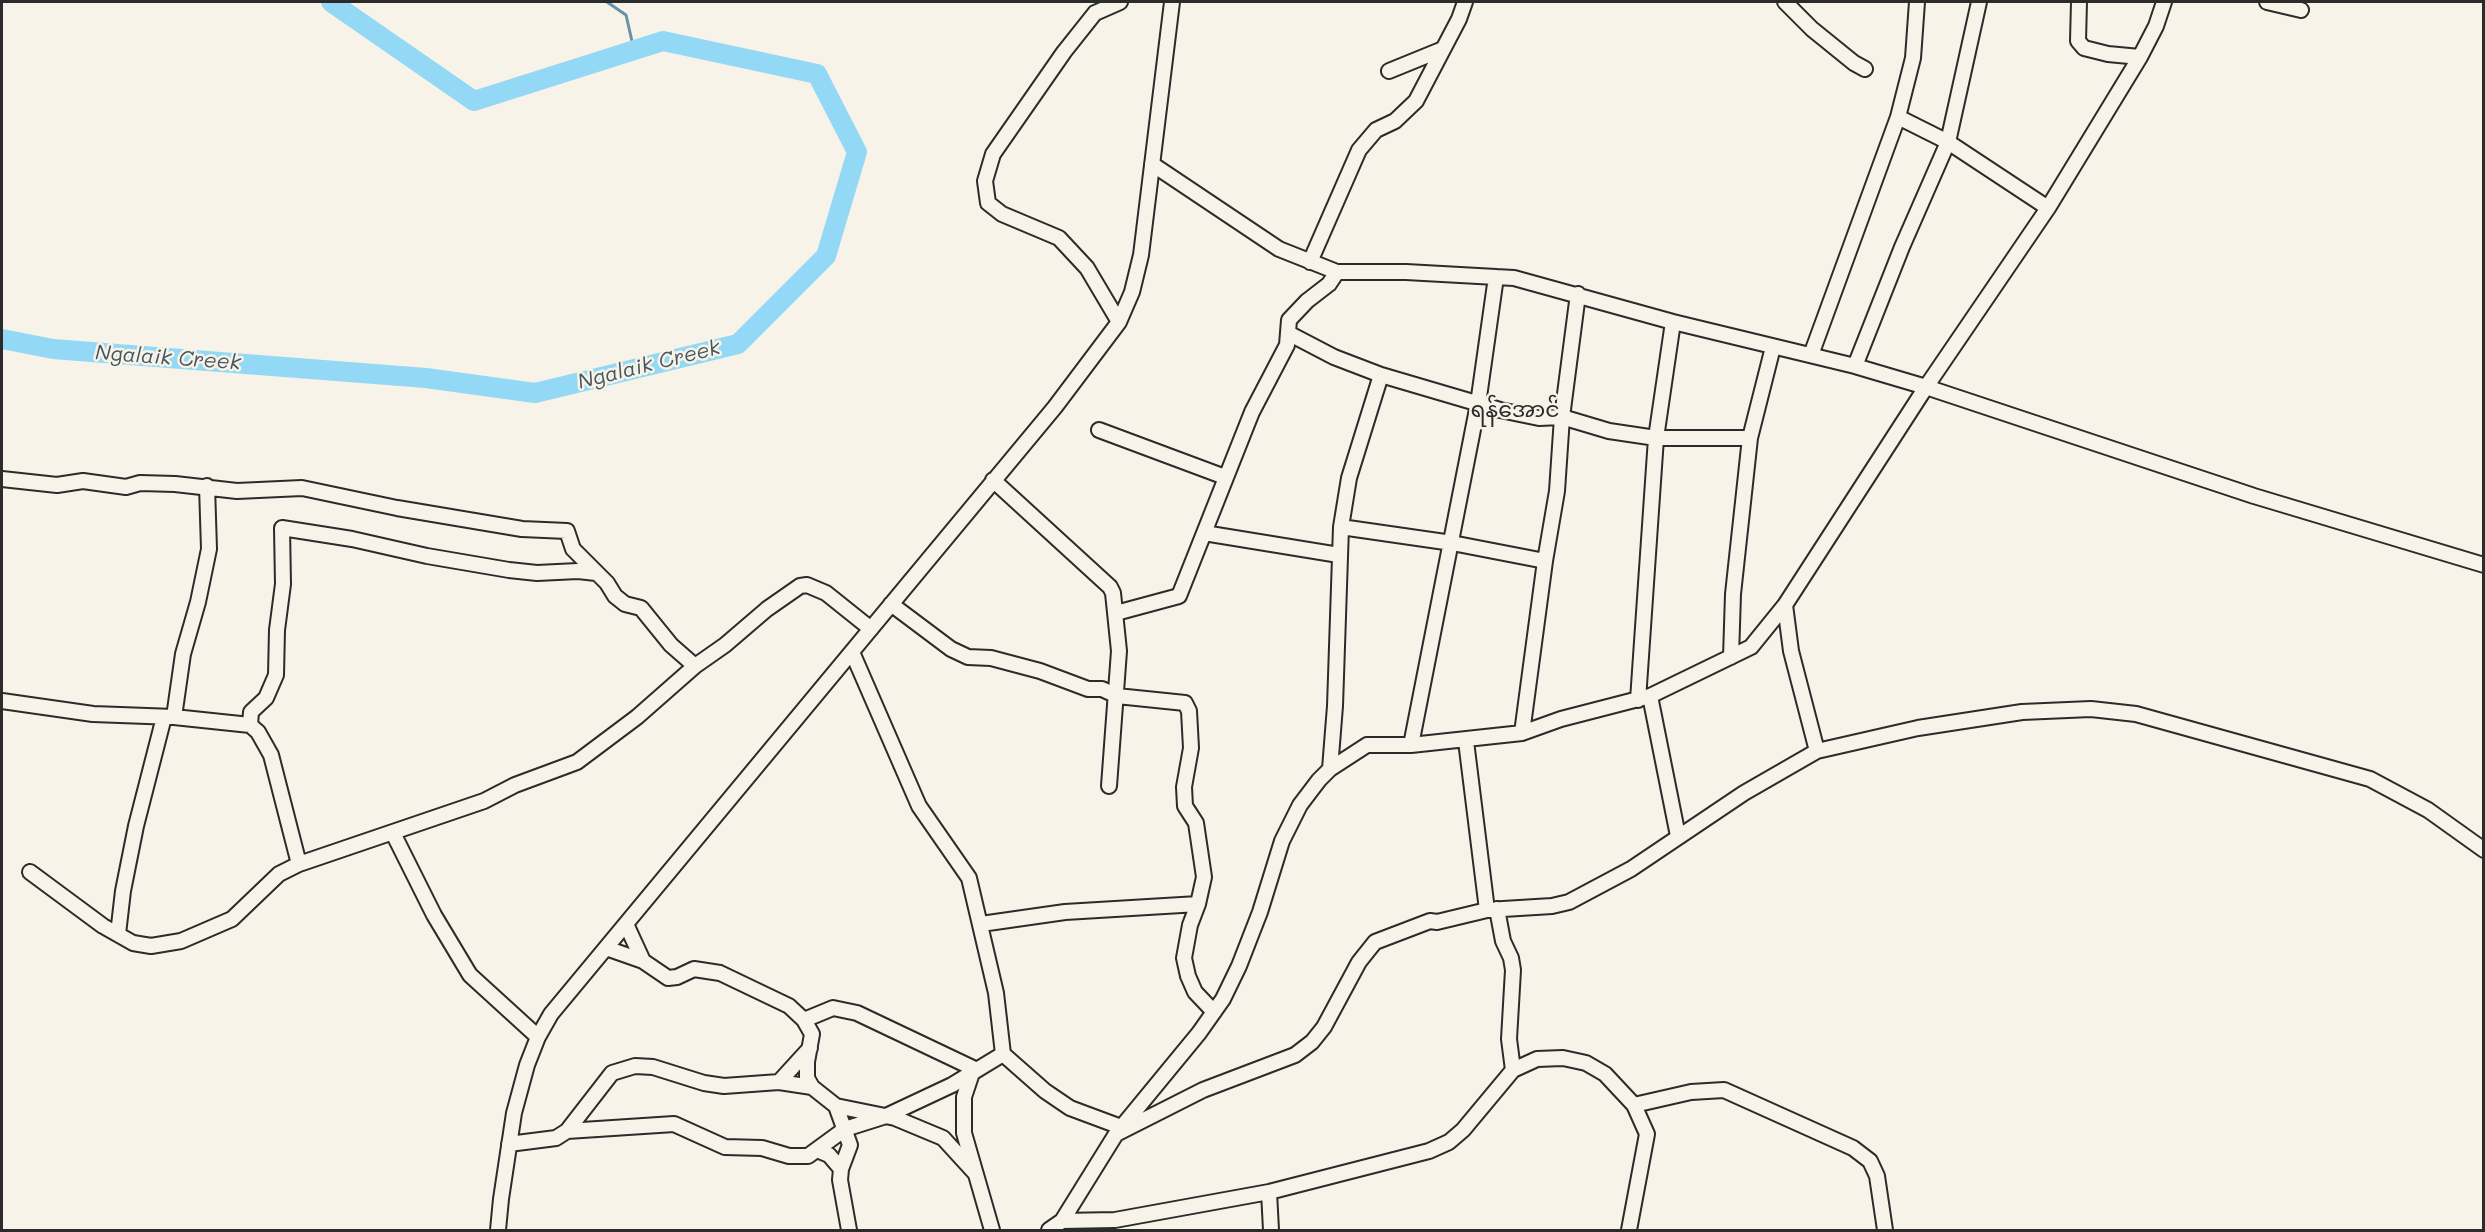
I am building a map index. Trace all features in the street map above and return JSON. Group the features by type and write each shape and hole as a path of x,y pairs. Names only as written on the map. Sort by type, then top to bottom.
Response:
{"street":[{"path":"1119,322 1087,268 1059,238 1002,214 988,202 985,181 993,154 1064,52 1095,13 1120,2"},
{"path":"1310,262 1359,150 1376,130 1395,121 1416,101 1459,20 1465,2"},
{"path":"1785,2 1812,29 1854,63 1865,69"},
{"path":"1811,355 1898,117 1913,58 1917,2"},
{"path":"1855,366 1902,247 1948,142 1979,2"},
{"path":"2079,2 2079,41 2084,48 2108,54 2140,57"},
{"path":"1049,1230 1062,1221 1119,1130 1214,1012 1239,966 1260,912 1282,841 1300,805 1318,780 1330,769 1367,745 1411,746 1522,733 1561,719 1644,698 1751,647 1785,605 1926,387 2048,208 2140,57 2156,26 2164,2"},
{"path":"2267,2 2301,10"},
{"path":"498,1230 514,1113 527,1065 538,1036 551,1014 1055,407 1119,322 1132,292 1141,255 1169,3"},
{"path":"1389,70 1443,49"},
{"path":"1898,117 1948,142 2048,208"},
{"path":"1152,164 1279,249 1337,272 1406,272 1514,278 1578,294 1673,322 1855,366 1926,387 2254,496 2484,566"},
{"path":"1116,613 1179,596 1252,412 1287,345 1289,320 1307,301 1329,284 1337,272"},
{"path":"1411,746 1478,404 1496,277"},
{"path":"1522,733 1545,561 1557,491 1562,417 1578,294"},
{"path":"1673,322 1656,438 1644,698 1678,836"},
{"path":"1288,333 1334,357 1381,375 1478,404 1539,418 1562,417 1609,431 1656,438 1750,438"},
{"path":"1731,657 1733,594 1750,438 1773,347"},
{"path":"1330,769 1335,706 1341,527 1349,478 1381,375"},
{"path":"1099,430 1225,477"},
{"path":"2,479 57,485 83,481 126,487 140,483 207,486 237,491 302,488 397,508 522,529 567,531 573,549 607,583 615,596 625,604 641,608 671,645 695,666"},
{"path":"993,480 1110,587 1113,593 1119,651 1109,786"},
{"path":"118,934 123,891 136,825 169,717 209,549 207,486"},
{"path":"1341,527 1452,543 1545,561"},
{"path":"250,726 251,712 266,698 276,675 277,630 283,584 282,528 352,539 427,556 509,570 537,573 578,571 597,574"},
{"path":"1204,533 1339,555"},
{"path":"30,872 133,943 151,946 181,941 232,919 279,874 299,864 484,801 515,785 577,762 637,717 695,666 800,586 807,585 826,594 871,629"},
{"path":"891,604 951,649 968,657 991,658 1040,671 1088,689 1102,689 1117,696 1185,703 1189,711 1191,748 1184,787 1185,806 1196,823 1204,877 1190,925 1184,958 1195,992 1214,1012"},
{"path":"1785,605 1791,651 1817,751"},
{"path":"852,652 919,806 969,878 996,993 1003,1054 1045,1091 1070,1108 1119,1130 1203,1090 1295,1055 1312,1042 1324,1027 1346,983 1375,942 1430,921 1437,922 1492,909 1552,906 1569,902 1631,869 1744,793 1817,751 1918,728 2022,712 2091,709 2136,714 2370,778 2428,810 2484,850"},
{"path":"2,701 93,714 169,717 250,726 258,732 271,755 299,864"},
{"path":"1466,741 1492,909 1511,958 1513,970 1514,983 1509,1031 1513,1070"},
{"path":"393,832 434,915 470,975 538,1036"},
{"path":"981,924 1065,912 1198,904"},
{"path":"626,924 643,961"},
{"path":"606,948 643,961 668,978 694,969 720,973 789,1006 804,1020 812,1034 807,1062 807,1078 812,1088 832,1103 886,1116 923,1128 943,1138 975,1173"},
{"path":"804,1020 833,1008 857,1012 975,1072"},
{"path":"779,1082 810,1048"},
{"path":"567,1131 674,1124 725,1147 762,1148 789,1156 808,1156 845,1130 886,1116 952,1085 1003,1054"},
{"path":"1062,1221 1115,1220 1269,1192 1429,1151 1449,1142 1463,1131 1513,1070 1537,1059 1563,1058 1586,1063 1605,1074 1634,1105 1647,1134 1629,1230"},
{"path":"509,1144 556,1137 567,1131 612,1073 635,1066 653,1067 704,1083 724,1086 779,1082 812,1088"},
{"path":"975,1072 964,1097 962,1112 964,1133 992,1230"},
{"path":"1634,1105 1691,1092 1724,1090 1853,1148 1870,1161 1877,1176 1885,1230"},
{"path":"832,1103 850,1145 841,1169 841,1192 849,1230"},
{"path":"822,1147 834,1119 832,1103"},
{"path":"822,1147 841,1169"},
{"path":"1269,1192 1271,1230"}],"waterway":[{"name":"Ngalaik Creek","path":"2,339 53,349 426,378 535,393 738,344 826,256 857,152 817,74 663,41 474,101 331,2"},
{"path":"607,2 626,15 634,50"}],"district":[{"name":"ရန်အောင်","path":"1515,410"}]}
